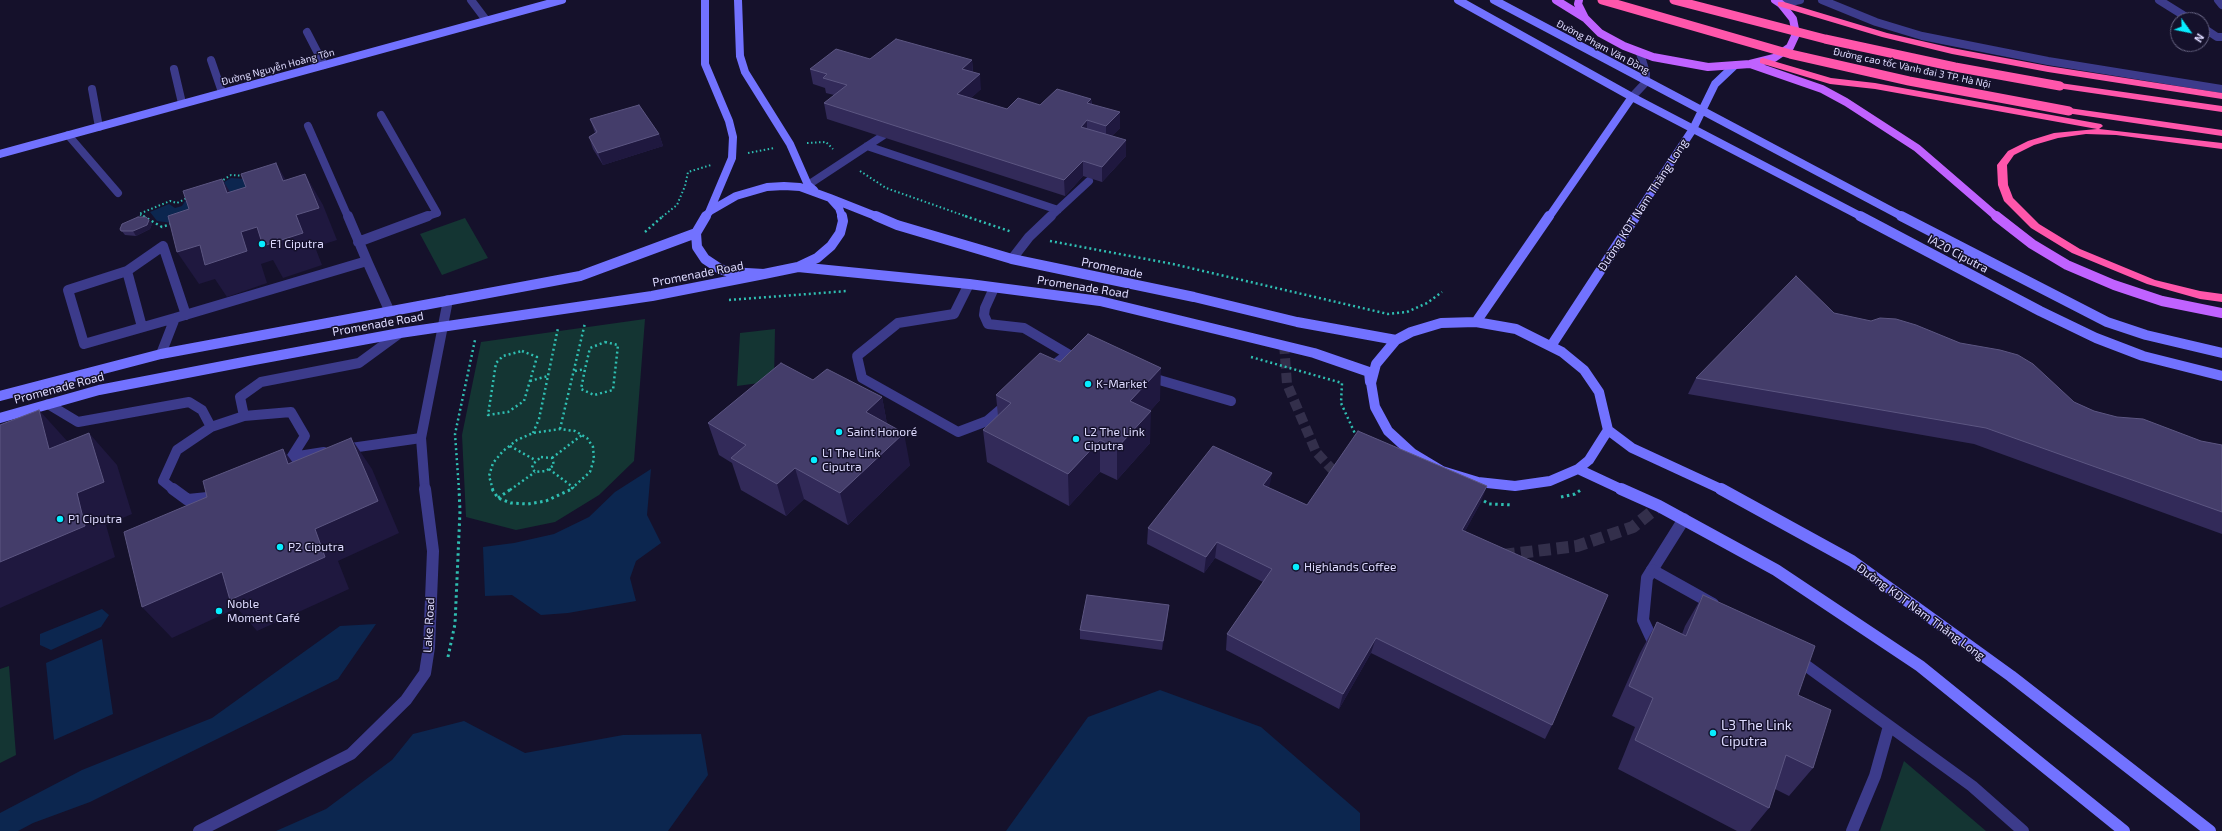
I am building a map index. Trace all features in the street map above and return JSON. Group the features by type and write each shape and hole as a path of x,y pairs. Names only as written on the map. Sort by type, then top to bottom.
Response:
{"highway":[{"name":"Đường cao tốc Vành đai 3 TP. Hà Nội","path":"1602,0 1677,23 1790,54 1909,81 2069,111 2222,133"},
{"name":"Đường cao tốc Vành đai 3 TP. Hà Nội","path":"1674,0 1832,41 1955,67 2060,86 2222,109"},
{"path":"1779,1 1885,35 1952,51 2048,69 2222,96"},
{"path":"1762,61 1830,81 1883,87 2168,139"},
{"path":"2222,146 2086,131 2057,135 2031,143 2011,153 2002,165 2003,185 2008,199 2035,226 2076,251 2151,282 2200,295 2222,298"}],"main road":[{"name":"Đường Phạm Văn Đồng","path":"1556,0 1585,18"},
{"path":"1579,0 1578,4 1585,18 1600,33 1640,53 1686,64 1734,66 1774,58 1790,47 1796,34 1793,19 1779,1"},
{"path":"1750,64 1822,89 1917,148 1993,214 2032,244 2067,265 2114,285 2162,301 2222,313"}],"street":[{"path":"471,0 486,20"},
{"name":"Đường Nguyễn Hoàng Tôn","path":"0,154 562,0"},
{"path":"705,0 706,64 729,121 733,137 732,158 710,211 701,222 696,233 696,240 700,253 712,264 730,272 764,274 798,267 817,258 826,250 840,233 843,220 839,208 830,198 811,188 784,186 768,187 736,196 710,211"},
{"path":"738,0 740,56 745,72 790,144 811,188"},
{"path":"1458,0 1632,97"},
{"name":"Đường Phạm Văn Đồng","path":"1494,0 1703,112"},
{"path":"1779,1 1800,0"},
{"path":"1822,0 1876,22 1922,36 2048,61 2222,89"},
{"path":"2159,0 2178,12"},
{"path":"2218,0 2222,5"},
{"path":"307,32 324,65"},
{"path":"2210,32 2222,37"},
{"path":"1476,322 1632,97 1646,82 1646,73 1640,53"},
{"path":"211,60 222,92"},
{"name":"Đường KĐT Nam Thăng Long","path":"1551,346 1693,129 1703,112 1709,94 1715,84 1734,66"},
{"path":"174,69 182,103"},
{"path":"92,89 99,127"},
{"name":"IA20 Ciputra","path":"1632,97 2040,311 2096,338 2143,356 2222,376"},
{"name":"IA20 Ciputra","path":"1703,112 2107,322 2153,337 2222,353"},
{"path":"358,242 437,213 381,115"},
{"path":"308,126 389,310"},
{"path":"68,135 118,193"},
{"path":"811,188 846,161 884,135"},
{"path":"867,146 1058,210"},
{"path":"1012,259 1029,237 1089,180"},
{"name":"Promenade","path":"830,198 898,225 1012,259 1194,297 1298,322 1396,340"},
{"name":"Promenade Road","path":"0,396 161,354 389,310 580,276 696,233"},
{"path":"186,315 163,246 127,271 68,290 84,344 142,328 175,318 186,315 367,261"},
{"name":"Promenade Road","path":"798,267 969,284 1100,301 1284,344 1368,372 1371,383"},
{"path":"127,271 142,328"},
{"name":"Promenade Road","path":"0,418 99,390 400,333 652,296 764,274"},
{"path":"969,284 954,314 898,323 857,356 862,378 958,432 987,421 1016,397"},
{"path":"994,288 985,308 984,315 988,324 1024,328 1072,355 1039,378"},
{"name":"Lake Road","path":"199,831 350,754 401,705 426,673 429,647 433,551 423,476 421,438 448,300"},
{"path":"161,354 175,318"},
{"path":"1476,322 1516,329 1562,352 1584,370 1599,392 1608,430 1589,460 1578,469 1550,481 1515,486 1478,482 1442,471 1412,453 1388,431 1374,407 1371,383 1376,364 1396,340 1411,332 1441,323 1476,322"},
{"path":"244,416 240,398 262,382 359,363 400,333"},
{"path":"1142,375 1231,401"},
{"path":"48,404 78,422 189,402 202,410 211,427"},
{"path":"291,412 305,436 284,469 237,495 188,500 163,481 177,450 211,427 244,416 291,412"},
{"name":"Đường KĐT Nam Thăng Long","path":"1608,430 1632,448 1720,488 1852,561 2011,676 2210,831"},
{"path":"292,457 421,438"},
{"path":"1578,469 1684,520 1776,570 1920,666 2120,830"},
{"path":"1658,653 1643,620 1647,578 1684,520"},
{"path":"1652,570 1725,610"},
{"path":"1789,653 1972,786 2023,831"},
{"path":"1852,831 1875,776 1889,726"}],"path":[{"path":"688,172 732,158 790,144 826,142 846,161 886,188 912,199 1029,237 1173,264 1388,314 1407,312 1427,303 1442,292"},
{"path":"215,185 231,175 251,176"},
{"path":"219,183 223,185"},
{"path":"176,223 162,227 139,214 170,201 177,203 190,197"},
{"path":"722,301 854,290"},
{"path":"560,429 575,371 586,318"},
{"path":"533,433 540,419 558,323"},
{"path":"445,665 450,651 455,624 459,534 459,472 455,434 476,334"},
{"path":"605,342 618,345 613,390 594,395 581,389 585,370 590,348 605,342"},
{"path":"522,351 537,357 530,381 524,401 508,412 488,415 496,363 503,356 522,351"},
{"path":"1243,355 1273,364"},
{"path":"575,371 585,370"},
{"path":"530,381 548,376"},
{"path":"560,429 582,435 587,438 593,447 594,459 590,472 574,488 564,494 546,501 528,504 512,503 498,498 491,488 489,476 493,463 503,451 533,433 560,429"},
{"path":"552,458 582,435"},
{"path":"510,446 535,460"},
{"path":"535,472 532,466 535,460 545,456 552,458"},
{"path":"549,470 554,462 552,458"},
{"path":"498,498 535,472 549,470 574,488"}],"green space":[{"path":"465,218 488,258 442,275 420,234"},
{"path":"645,319 634,461 599,495 555,522 516,530 466,517 462,435 481,342"},
{"path":"775,329 774,381 737,386 740,333"},
{"path":"9,666 16,755 0,763 0,669"},
{"path":"1904,761 1986,831 1880,831"}],"water":[{"path":"231,178 246,179 253,185 172,223 157,221 150,212 169,204 175,208 182,206 185,201 204,194"},
{"path":"651,469 647,515 661,543 636,561 630,578 636,601 568,613 541,615 512,595 485,596 483,547 514,543 554,534 589,517 615,492"},
{"path":"102,609 109,615 101,627 51,650 40,645 40,634"},
{"path":"376,624 338,679 90,802 33,823 18,831 0,831 0,813 82,770 212,718 340,626"},
{"path":"102,639 113,714 54,740 46,663"},
{"path":"1160,690 1261,727 1360,813 1360,831 1006,831 1088,717"},
{"path":"464,721 525,753 623,735 701,734 708,775 668,831 276,831 326,809 392,760 413,734"}],"building":[{"path":"896,39 972,60 962,69 980,74 957,94 1007,109 1018,98 1040,105 1057,89 1091,99 1087,103 1120,112 1106,126 1087,120 1081,127 1126,140 1102,167 1083,161 1064,180 824,103 847,85 823,78 827,74 810,69 836,49 870,59"},
{"path":"639,105 659,134 598,153 589,137 597,132 590,119"},
{"path":"276,163 283,181 305,174 319,208 296,215 303,233 263,246 257,227 241,232 247,251 205,265 200,245 177,252 168,216 189,209 183,191 222,179 227,193 246,187 241,174"},
{"path":"138,217 146,217 149,220 147,225 133,231 121,231 120,229 122,224"},
{"path":"1796,276 1834,313 1871,321 1880,318 1896,319 1916,325 1960,343 2000,350 2018,355 2033,364 2074,402 2094,411 2117,417 2143,419 2201,441 2222,445 2222,512 1986,428 1696,378"},
{"name":"L2 The Link Ciputra","path":"1088,334 1161,368 1130,401 1151,411 1117,448 1100,440 1068,474 983,430 1011,403 996,395 1040,353 1060,362"},
{"name":"L1 The Link Ciputra","path":"781,363 813,380 827,369 882,397 866,412 904,433 840,493 795,468 777,484 731,458 746,445 708,423"},
{"path":"39,410 49,449 89,433 104,482 77,493 85,526 0,562 0,425"},
{"path":"1358,431 1487,486 1462,530 1608,595 1552,725 1376,638 1343,694 1227,634 1272,569 1217,542 1206,557 1148,528 1213,446 1272,473 1263,485 1307,505"},
{"path":"351,438 378,501 315,529 325,557 230,600 222,572 142,607 124,532 207,497 203,481 283,449 288,464"},
{"path":"1087,595 1169,605 1163,641 1080,630"},
{"name":"L3 The Link Ciputra","path":"1703,595 1815,646 1798,695 1831,710 1813,768 1786,755 1769,808 1635,740 1653,698 1629,686 1657,622 1686,636"}],"tunnel":[{"path":"1284,344 1287,384 1316,452 1341,479"},
{"path":"1503,555 1577,546 1633,527 1659,506"}],"place":[{"name":"E1 Ciputra","path":"262,244"},
{"name":"K-Market","path":"1088,384"},
{"name":"Saint Honoré","path":"839,432"},
{"name":"L2 The Link Ciputra","path":"1076,439"},
{"name":"L1 The Link Ciputra","path":"814,460"},
{"name":"P1 Ciputra","path":"60,519"},
{"name":"P2 Ciputra","path":"280,547"},
{"name":"Highlands Coffee","path":"1296,567"},
{"name":"Noble Moment Café","path":"219,611"},
{"name":"L3 The Link Ciputra","path":"1713,733"}]}
